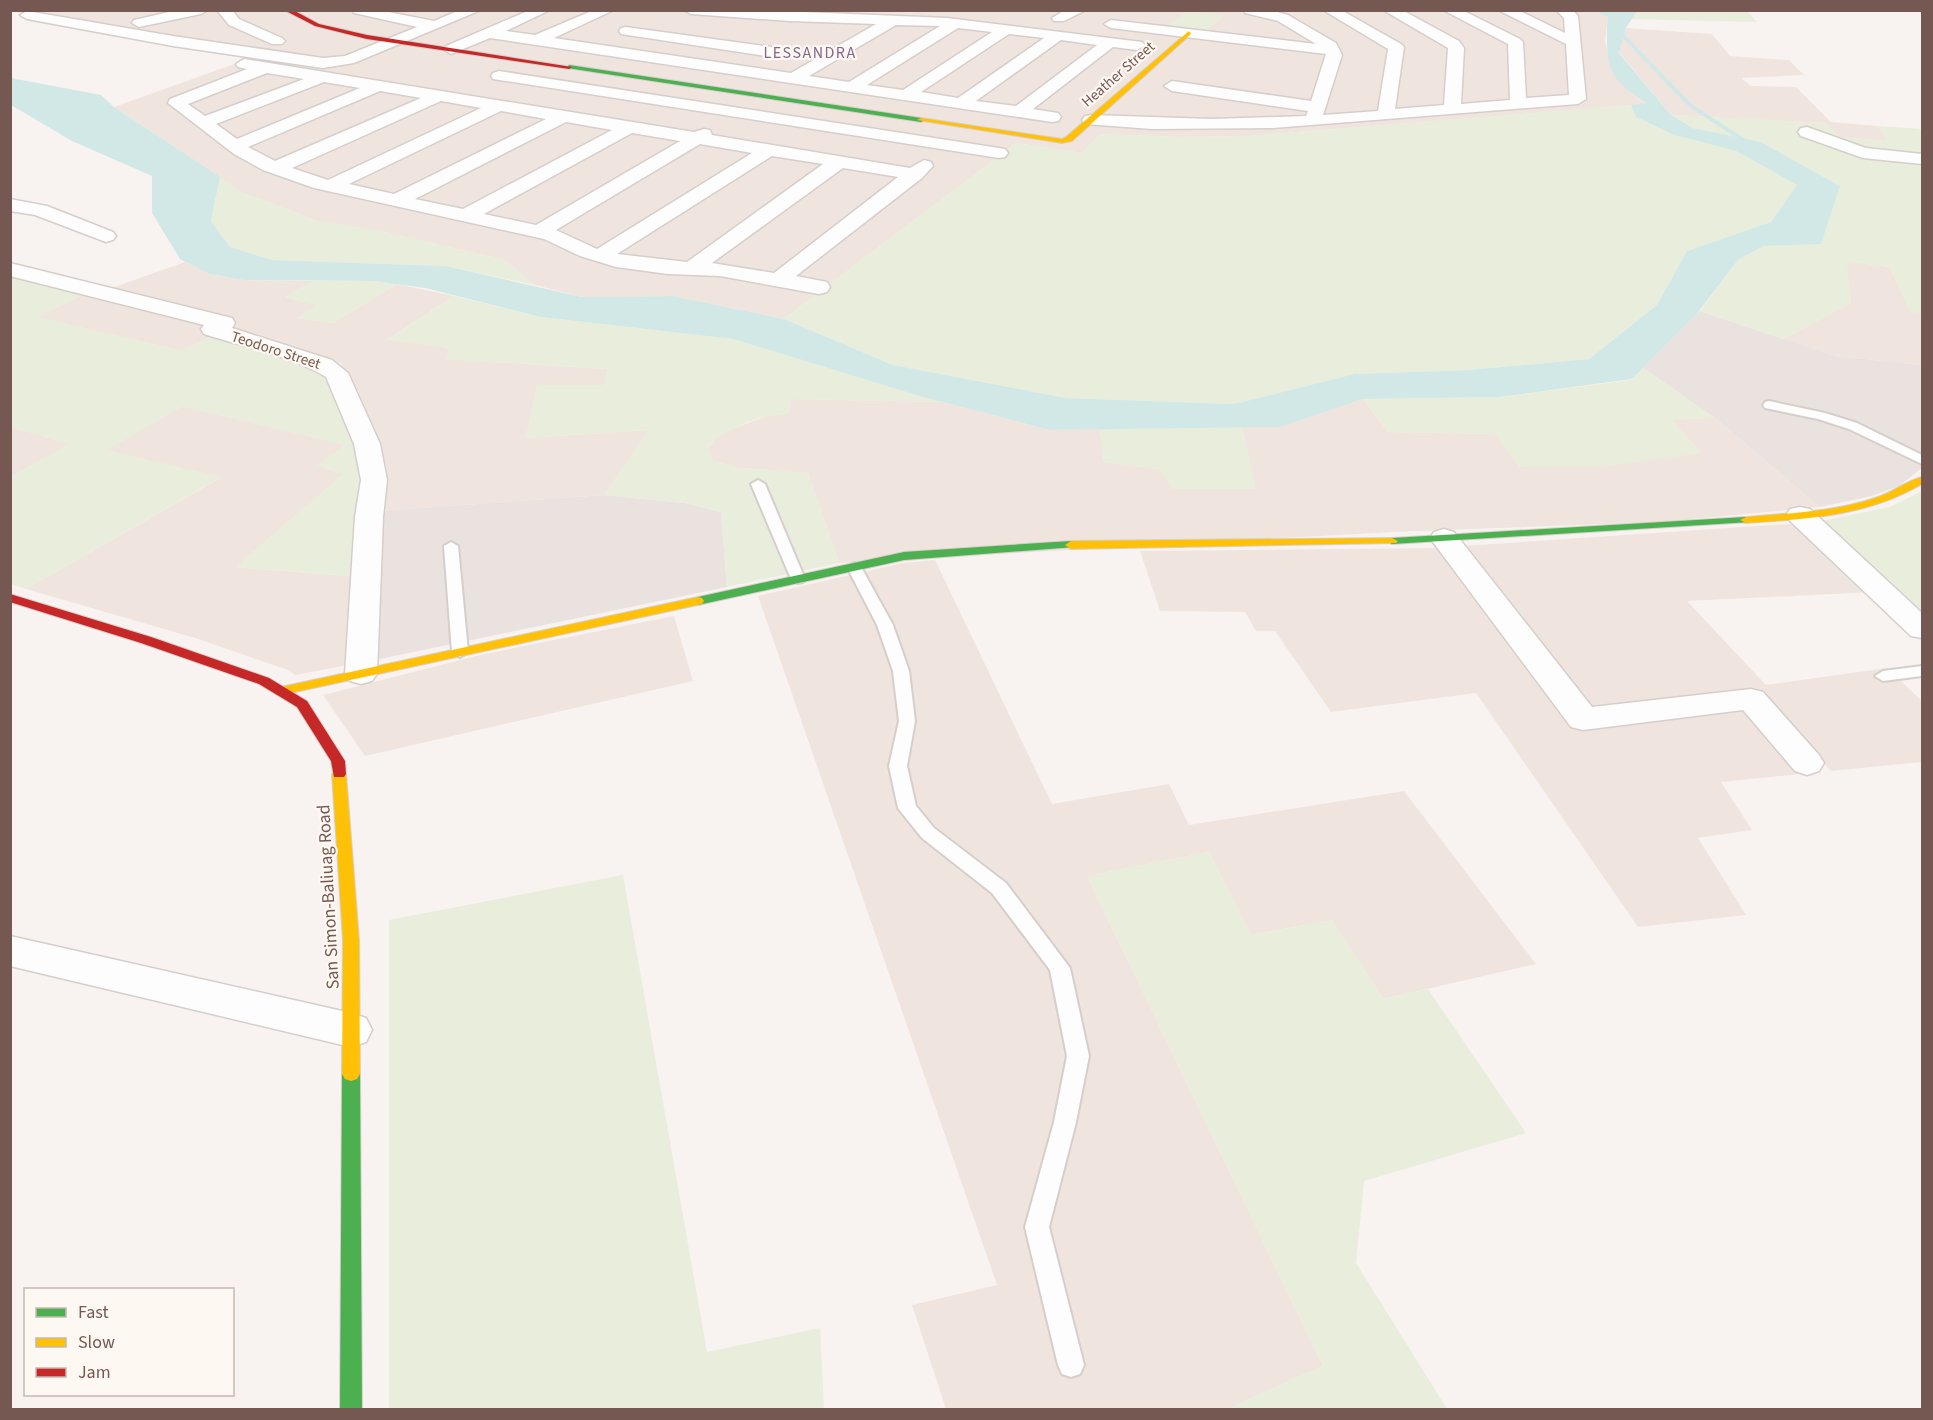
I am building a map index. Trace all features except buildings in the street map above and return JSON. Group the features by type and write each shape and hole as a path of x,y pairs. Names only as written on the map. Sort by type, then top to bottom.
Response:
{"street":[{"path":"139,23 201,10"},
{"path":"287,10 317,24 346,32 531,61"},
{"path":"411,22 441,10"},
{"path":"27,15 314,63 340,62 474,10"},
{"path":"451,49 543,10"},
{"path":"535,41 607,10"},
{"path":"691,10 832,19 955,23 1137,45"},
{"path":"1079,10 1053,17 1332,50"},
{"path":"1250,10 1283,18 1331,46 1335,55 1325,67 1324,87 1315,113"},
{"path":"1330,10 1396,47 1386,114"},
{"path":"1390,10 1454,44 1456,48 1452,109"},
{"path":"1450,10 1515,42 1518,103"},
{"path":"1505,10 1573,42"},
{"path":"1091,120 1160,124 1231,124 1315,113 1386,114 1578,99 1571,16 1563,10"},
{"path":"371,12 433,25"},
{"path":"728,13 705,24 767,30"},
{"path":"1113,24 1141,14"},
{"path":"182,33 208,28 229,16 276,41"},
{"path":"654,19 622,33 777,49 738,70"},
{"path":"802,35 832,19"},
{"path":"793,78 894,20"},
{"path":"852,87 955,23"},
{"path":"906,95 1006,29"},
{"path":"488,33 1052,117"},
{"name":"Heather Street","path":"531,61 1062,141 1068,139 1091,120 1190,33"},
{"path":"963,104 1059,35"},
{"path":"1019,112 1111,41"},
{"path":"276,168 531,61"},
{"path":"240,64 915,174"},
{"path":"352,64 375,67"},
{"path":"265,68 177,103 236,146 276,168 330,186 550,234 616,261 720,270 819,287"},
{"path":"499,76 999,153"},
{"path":"204,123 322,77"},
{"path":"1302,84 1324,87"},
{"path":"236,146 379,86"},
{"path":"1172,86 1315,113"},
{"path":"1160,124 1186,100"},
{"path":"330,186 499,106"},
{"path":"1231,124 1246,108"},
{"path":"538,232 739,113"},
{"path":"395,201 564,116"},
{"path":"465,216 630,127"},
{"path":"1807,132 1844,148 1863,153 1923,159"},
{"path":"779,279 950,146"},
{"path":"600,256 769,150"},
{"path":"691,269 840,161"},
{"path":"10,205 40,210 106,236"},
{"name":"Teodoro Street","path":"10,269 224,323 212,329 308,358 324,365 336,374 367,444 374,480 369,517 361,674"},
{"path":"281,691 904,556 1045,545 1444,538 1696,525 1800,515 1878,502 1906,491 1923,480"},
{"path":"1800,515 1923,629"},
{"path":"1444,538 1583,718 1751,699 1807,763"},
{"name":"San Simon-Baliuag Road","path":"10,598 264,681 302,704 338,761 351,940 351,1410"},
{"path":"10,951 351,1030"}],"lane":[{"path":"1768,405 1821,416 1853,426 1923,460"},
{"path":"759,484 798,579"},
{"path":"451,546 460,652"},
{"path":"854,567 885,624 901,670 907,721 898,766 907,808 928,833 999,888 1060,968 1078,1056 1065,1122 1037,1227 1071,1365"},
{"path":"1883,676 1923,671"}],"shaded area":[{"path":"484,10 1594,11 1608,17 1605,40 1612,73 1647,104 1248,136 1179,137 1101,134 1082,153 1016,143 784,319 673,296 582,297 535,285 504,260 384,232 318,221 243,193 114,107 257,56 319,65 422,34"},
{"path":"10,11 471,11 363,52 326,62"},
{"path":"1594,11 1637,11 1626,28 1619,53 1671,115 1693,128 1761,142 1840,186 1821,244 1764,246 1738,260 1696,315 1632,379 1500,397 1363,399 1281,427 1049,430 920,396 733,339 541,317 425,288 374,281 243,280 209,274 180,259 152,213 152,176 72,141 11,105 11,78 101,95 114,107 220,177 211,221 230,247 272,260 446,266 582,297 673,296 784,319 893,365 1066,398 1234,404 1354,374 1468,370 1589,359 1657,305 1687,251 1771,222 1797,185 1736,151 1674,135 1636,117 1631,105 1646,103 1613,74 1608,54 1608,17"},
{"path":"1626,28 1712,34 1730,56 1789,60 1804,75 1741,78 1751,86 1796,87 1831,122 1877,126 1888,141 1840,137 1825,123 1671,115 1619,52"},
{"path":"1846,261 1890,267 1910,311 1922,313 1922,365 1835,356 1783,339 1851,303"},
{"path":"185,262 209,274 243,280 314,281 285,297 317,305 298,318 333,323 397,284 454,296 388,339 451,348 446,359 608,369 604,385 537,385 526,438 649,430 604,495 378,511 375,441 341,363 109,289"},
{"path":"89,292 215,322 214,335 182,351 36,317"},
{"path":"1700,311 1835,356 1922,365 1922,468 1899,486 1872,496 1820,507 1715,418 1643,368"},
{"path":"791,399 944,402 1049,430 1100,429 1104,462 1159,469 1255,489 1242,427 1281,427 1363,399 1388,432 1496,434 1701,453 1671,419 1715,418 1820,507 1659,522 1392,532 839,563 808,473 740,468 712,460 707,448 722,433 769,415 788,414"},
{"path":"182,406 346,445 317,466 344,474 236,567 359,577 353,664 295,675 288,670 195,638 26,589 220,478 106,450"},
{"path":"11,427 70,444 11,477"},
{"path":"604,495 685,503 721,512 727,587 370,661 378,511"},
{"path":"1802,523 1875,592 1687,601 1766,685 1887,668 1922,701 1922,762 1831,771 1761,693 1596,712 1463,546"},
{"path":"1436,548 1569,727 1740,705 1800,774 1721,782 1752,830 1698,838 1746,915 1638,927 1476,693 1331,712 1275,631 1256,631 1245,612 1160,611 1140,551"},
{"path":"935,560 1052,804 1169,784 1189,825 1404,791 1536,964 1383,999 1332,920 1251,935 1209,852 1087,876 1323,1366 1228,1409 946,1409 912,1305 997,1285 758,596 903,563"},
{"path":"674,616 693,681 365,756 323,695 480,655"}],"green space":[{"path":"1746,10 1757,22 1632,19 1637,11"},
{"path":"1187,11 1225,15 1205,32 1166,27"},
{"path":"1631,105 1636,117 1674,135 1736,151 1797,185 1771,222 1687,251 1657,305 1589,359 1468,370 1354,374 1234,404 1066,398 893,365 784,319 1016,143 1082,153 1101,134 1179,137 1248,136"},
{"path":"1671,115 1825,123 1840,137 1887,141 1877,126 1922,129 1922,157 1864,151 1807,129 1798,130 1838,149 1922,162 1922,313 1910,312 1890,267 1847,261 1851,303 1783,339 1700,311 1738,260 1764,246 1821,243 1840,186 1761,142 1693,128"},
{"path":"220,177 243,193 318,221 384,232 504,260 535,285 446,266 272,260 230,247 211,221"},
{"path":"11,274 89,292 37,317 182,351 214,335 303,362 327,375 363,456 359,577 235,567 343,474 316,466 345,445 182,406 107,450 221,477 26,589 11,584 11,477 69,444 11,427"},
{"path":"314,281 374,281 397,284 333,323 297,318 316,305 285,297"},
{"path":"454,296 541,317 733,339 944,402 791,399 788,414 745,423 707,447 713,460 740,468 808,473 839,563 727,587 721,512 685,503 604,495 648,430 525,438 537,385 604,385 608,369 445,359 450,348 387,340"},
{"path":"1643,368 1715,418 1672,420 1702,453 1607,466 1519,467 1496,434 1388,432 1363,399 1500,397 1631,380"},
{"path":"1242,427 1256,489 1172,489 1159,469 1104,462 1100,429"},
{"path":"1922,491 1922,619 1822,521 1890,507"},
{"path":"1209,852 1251,935 1332,920 1383,999 1428,989 1526,1133 1364,1181 1356,1263 1447,1409 1228,1409 1323,1366 1087,876"},
{"path":"623,875 707,1352 820,1328 824,1409 389,1409 389,920"}],"waterway":[{"path":"1623,10 1614,26 1691,106 1753,146"}],"traffic: fast":[{"path":"569,67 921,120"},
{"path":"1392,541 1746,520"},
{"path":"698,601 904,556 1071,545"},
{"path":"351,1074 351,1410"}],"traffic: slow":[{"path":"921,120 1062,141 1069,139 1189,33"},
{"path":"1746,520 1814,514 1860,506 1882,500 1922,480"},
{"path":"1071,545 1392,541"},
{"path":"281,691 698,601"},
{"path":"339,774 351,940 351,1074"}],"traffic: jam":[{"path":"287,10 317,25 367,37 569,67"},
{"path":"10,598 146,640 264,681 302,704 338,761 339,774"}],"district":[{"name":"LESSANDRA","path":"810,52"}]}
